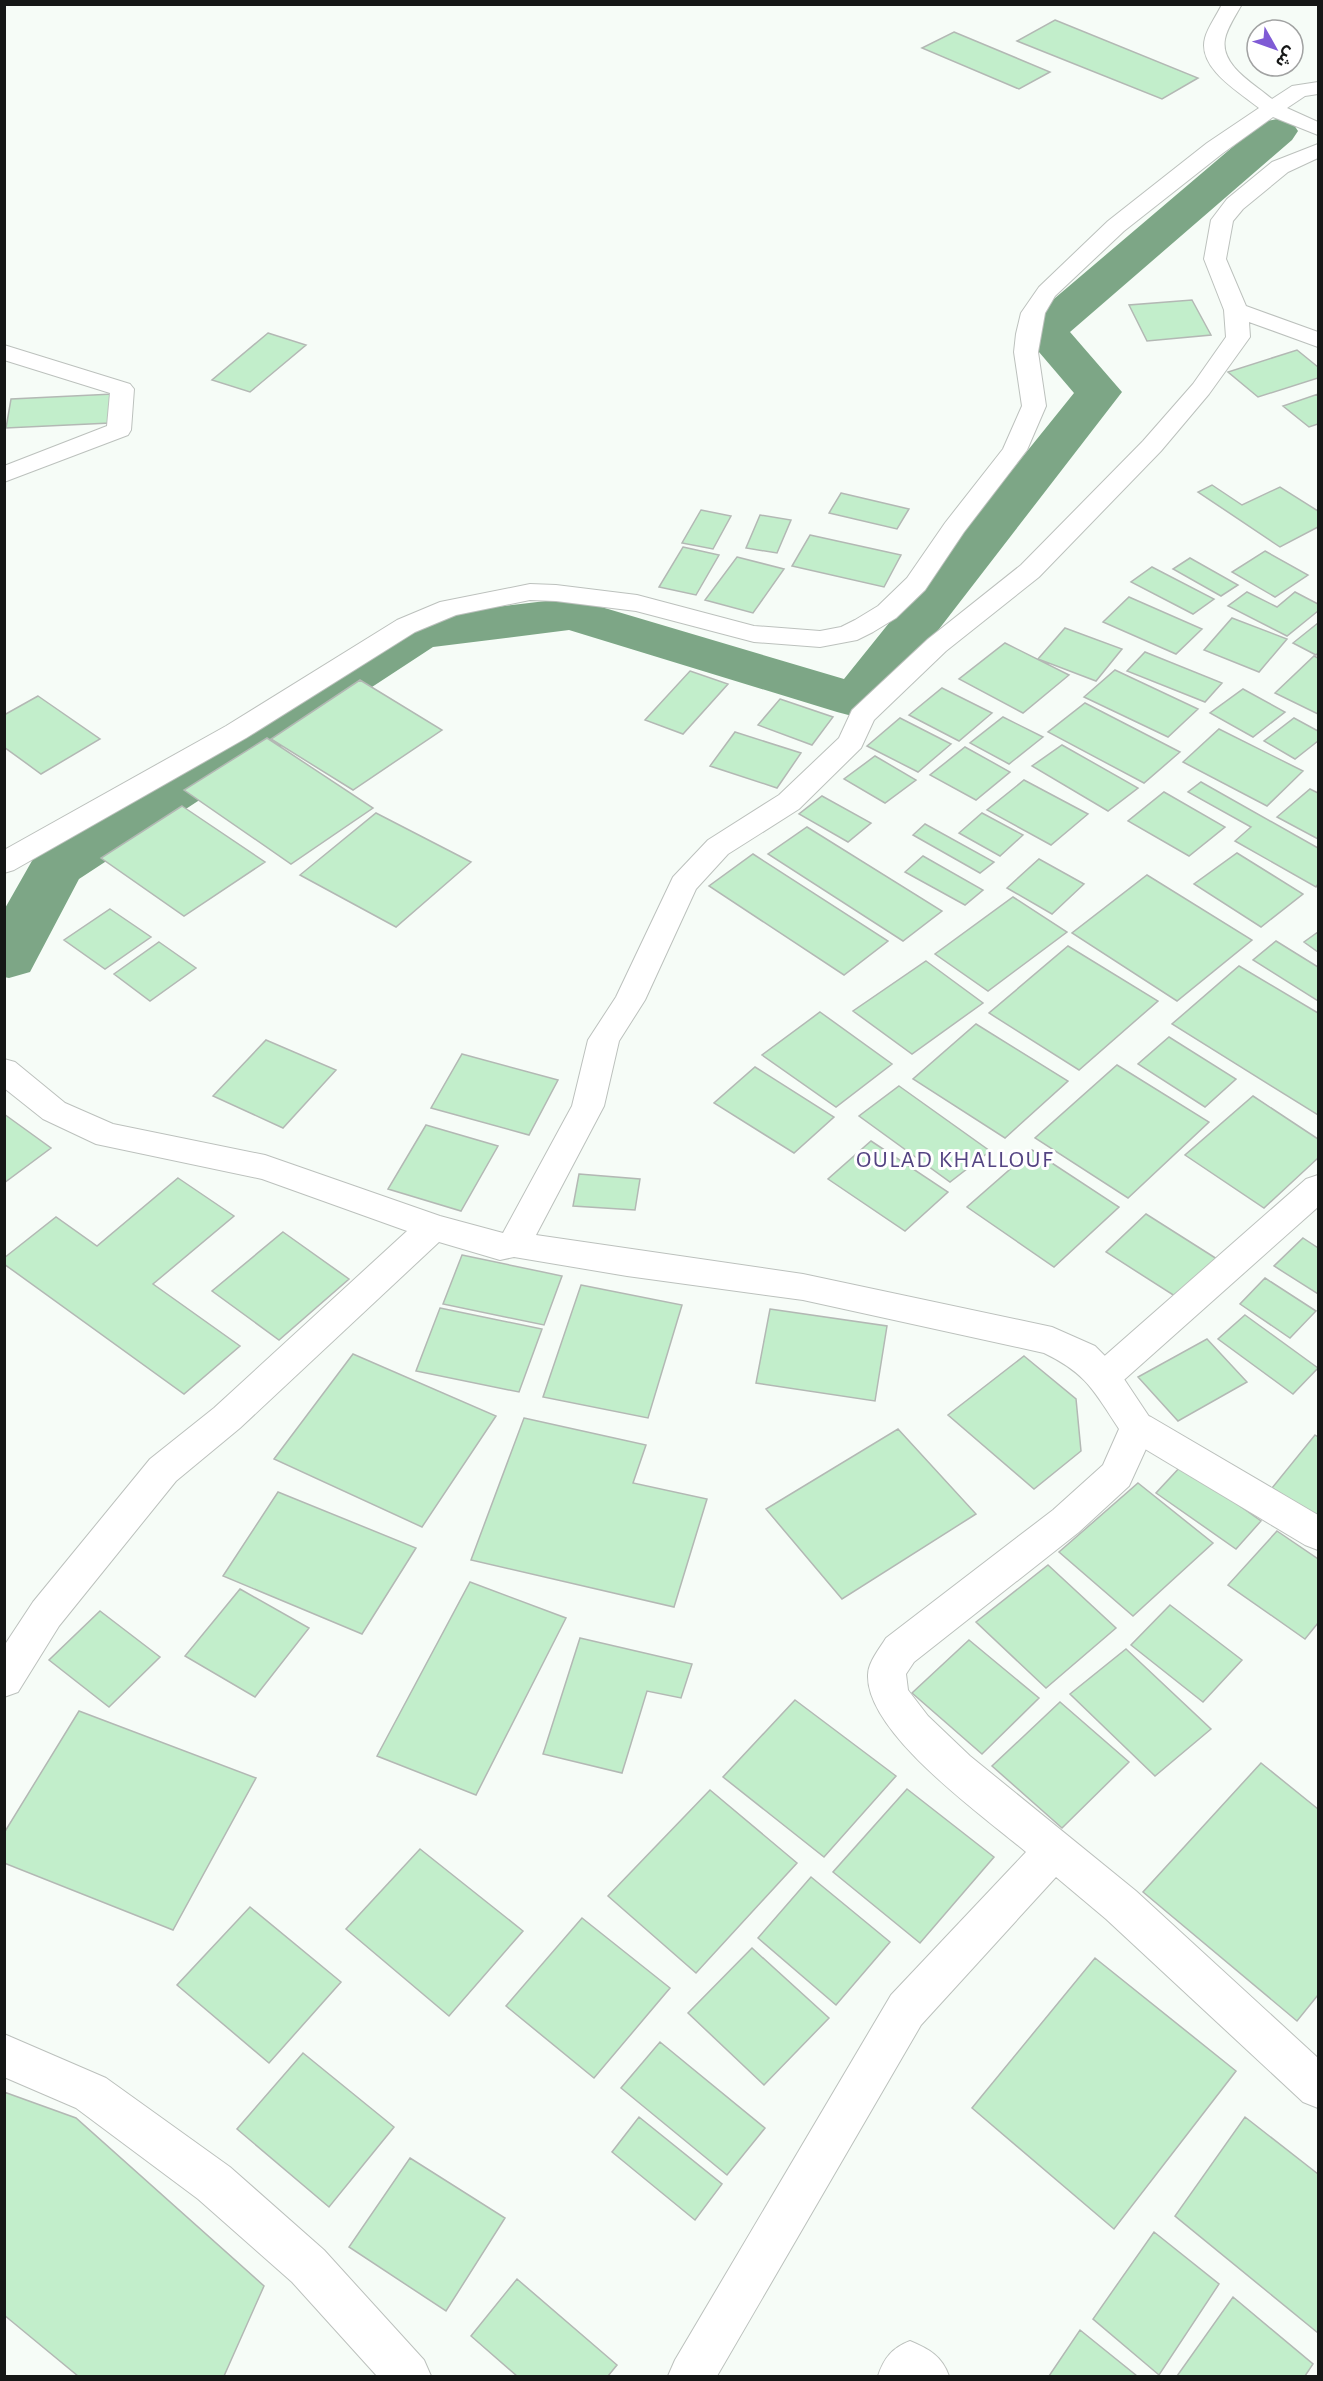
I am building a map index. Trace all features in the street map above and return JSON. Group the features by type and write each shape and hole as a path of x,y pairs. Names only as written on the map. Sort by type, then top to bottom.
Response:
{"street":[{"path":"1232,4 1215,38 1215,52 1223,68 1272,109 1318,129"},
{"path":"4,863 236,732 406,626 449,608 530,592 556,593 637,603 765,636 820,639 848,634 864,626 887,612 916,584 954,528 1015,450 1034,406 1026,352 1028,334 1033,313 1047,292 1116,226 1215,148 1299,90 1318,88"},
{"path":"514,1244 588,1106 604,1040 630,1000 683,884 718,847 789,802 851,742 862,716 937,645 1030,571 1152,446 1202,389 1238,337 1236,310 1215,259 1222,220 1235,204 1280,167 1318,150"},
{"path":"1236,310 1318,340"},
{"path":"4,352 122,389 120,430 4,476"},
{"path":"4,1070 54,1111 107,1135 266,1167 433,1227 500,1247 514,1244 627,1263 803,1287 1006,1329 1052,1341 1083,1356 1104,1377 1138,1427 1318,1534"},
{"path":"1104,1377 1318,1188"},
{"path":"4,1680 46,1614 163,1470 227,1418 433,1227"},
{"path":"1138,1427 1116,1475 1066,1521 900,1650 888,1672 889,1695 914,1729 956,1769 1121,1905 1318,2087"},
{"path":"691,2376 906,2010 1054,1850"},
{"path":"4,2055 91,2093 214,2183 308,2266 408,2376"},
{"path":"901,2376 910,2364 926,2376"}],"building":[{"path":"1055,20 1198,78 1162,99 1017,41"},
{"path":"954,32 1050,72 1019,89 922,48"},
{"path":"1192,300 1211,335 1147,341 1129,305"},
{"path":"268,333 306,345 250,392 212,380"},
{"path":"1297,350 1318,367 1318,378 1258,397 1228,372"},
{"path":"113,394 110,423 6,428 11,399"},
{"path":"1318,394 1318,424 1309,427 1283,406"},
{"path":"1212,485 1242,505 1280,487 1318,511 1318,527 1280,547 1198,492"},
{"path":"841,493 909,509 897,529 829,513"},
{"path":"701,510 731,516 713,549 682,543"},
{"path":"760,515 791,520 777,553 746,548"},
{"path":"810,535 901,555 884,587 792,566"},
{"path":"683,547 719,555 696,595 659,587"},
{"path":"1265,551 1308,575 1275,597 1232,572"},
{"path":"737,557 784,569 753,613 705,600"},
{"path":"1190,558 1238,585 1221,596 1173,569"},
{"path":"1152,567 1214,599 1193,614 1131,582"},
{"path":"1247,592 1277,607 1295,592 1318,604 1318,611 1287,636 1228,606"},
{"path":"1129,597 1202,629 1176,654 1103,622"},
{"path":"1232,618 1287,639 1259,672 1204,650"},
{"path":"1318,623 1318,653 1316,655 1293,643"},
{"path":"1065,628 1122,649 1096,681 1038,659"},
{"path":"1005,643 1069,675 1023,713 959,679"},
{"path":"1145,652 1222,683 1205,702 1127,671"},
{"path":"1314,656 1318,658 1318,714 1275,693"},
{"path":"1115,670 1198,709 1168,737 1084,697"},
{"path":"690,671 728,684 683,734 645,720"},
{"path":"360,680 442,730 353,790 271,739"},
{"path":"942,688 992,713 959,741 909,715"},
{"path":"1243,689 1285,712 1253,737 1210,713"},
{"path":"38,696 100,739 41,774 4,747 4,715"},
{"path":"780,699 833,717 812,745 758,725"},
{"path":"1085,703 1180,752 1144,783 1048,732"},
{"path":"1003,717 1043,737 1009,764 970,743"},
{"path":"900,718 951,744 918,772 867,746"},
{"path":"1294,718 1318,731 1318,741 1295,759 1264,741"},
{"path":"1219,729 1303,771 1267,806 1183,762"},
{"path":"735,732 801,753 777,788 710,766"},
{"path":"267,738 373,808 291,864 184,790"},
{"path":"1062,745 1138,788 1108,811 1032,766"},
{"path":"965,747 1010,772 976,800 930,775"},
{"path":"875,756 916,780 885,803 844,779"},
{"path":"1024,780 1088,814 1051,845 987,810"},
{"path":"1201,782 1318,848 1318,884 1316,887 1235,841 1251,827 1188,792"},
{"path":"1310,789 1318,793 1318,839 1277,817"},
{"path":"1164,792 1225,827 1189,856 1128,821"},
{"path":"822,796 871,823 848,842 799,814"},
{"path":"182,806 265,862 184,916 101,858"},
{"path":"376,813 471,862 396,927 300,875"},
{"path":"982,813 1023,835 1000,856 959,833"},
{"path":"925,824 994,862 980,873 913,835"},
{"path":"807,827 942,911 903,941 768,854"},
{"path":"1237,853 1303,894 1261,927 1194,884"},
{"path":"753,854 888,941 844,975 709,886"},
{"path":"923,856 983,890 965,905 905,872"},
{"path":"1039,859 1084,884 1052,914 1007,888"},
{"path":"1147,875 1252,940 1177,1001 1072,933"},
{"path":"1013,897 1067,932 988,991 935,954"},
{"path":"110,909 151,937 105,969 64,940"},
{"path":"1318,932 1318,952 1304,942"},
{"path":"1276,941 1318,967 1318,1001 1253,960"},
{"path":"159,942 196,968 150,1001 114,974"},
{"path":"1068,946 1158,1001 1079,1070 989,1013"},
{"path":"926,961 983,1003 912,1054 853,1011"},
{"path":"1239,966 1318,1013 1318,1115 1172,1024"},
{"path":"820,1012 892,1064 836,1107 762,1055"},
{"path":"976,1024 1068,1081 1005,1138 913,1079"},
{"path":"1169,1037 1236,1079 1205,1107 1138,1064"},
{"path":"266,1040 336,1070 283,1128 213,1096"},
{"path":"462,1054 558,1080 529,1135 431,1108"},
{"path":"1117,1065 1209,1122 1128,1198 1035,1138"},
{"path":"755,1067 834,1117 794,1153 714,1103"},
{"path":"899,1086 990,1151 950,1182 859,1116"},
{"path":"1253,1096 1318,1139 1318,1158 1264,1208 1185,1155"},
{"path":"4,1114 51,1148 4,1183"},
{"path":"426,1125 498,1146 461,1211 388,1189"},
{"path":"871,1141 948,1192 905,1231 828,1179"},
{"path":"1032,1150 1119,1207 1054,1267 967,1207"},
{"path":"579,1174 640,1179 635,1210 573,1206"},
{"path":"178,1178 234,1216 153,1284 240,1346 184,1394 4,1264 4,1258 56,1217 97,1246"},
{"path":"1146,1214 1217,1259 1178,1298 1106,1252"},
{"path":"283,1232 349,1279 279,1340 212,1291"},
{"path":"1303,1238 1318,1248 1318,1294 1274,1266"},
{"path":"462,1255 562,1276 544,1325 443,1304"},
{"path":"1265,1278 1316,1311 1290,1338 1240,1304"},
{"path":"581,1285 682,1305 648,1418 543,1397"},
{"path":"440,1308 542,1329 519,1392 416,1371"},
{"path":"770,1309 887,1326 875,1401 756,1383"},
{"path":"1245,1315 1318,1368 1293,1394 1218,1339"},
{"path":"1207,1339 1247,1382 1178,1421 1138,1377"},
{"path":"353,1354 496,1416 422,1527 274,1459"},
{"path":"1024,1356 1076,1399 1081,1451 1034,1489 948,1415"},
{"path":"524,1418 646,1445 633,1483 707,1499 674,1607 471,1560"},
{"path":"898,1429 976,1514 842,1599 766,1509"},
{"path":"1315,1435 1318,1437 1318,1517 1272,1488"},
{"path":"1182,1465 1261,1521 1236,1549 1156,1493"},
{"path":"1138,1483 1213,1543 1133,1616 1059,1552"},
{"path":"278,1492 416,1548 362,1634 223,1576"},
{"path":"1277,1531 1318,1559 1318,1623 1305,1639 1228,1585"},
{"path":"1048,1565 1116,1628 1046,1688 976,1622"},
{"path":"470,1582 566,1618 476,1795 377,1756"},
{"path":"240,1589 309,1628 255,1697 185,1656"},
{"path":"1170,1605 1242,1660 1203,1702 1131,1645"},
{"path":"100,1611 160,1657 109,1707 49,1660"},
{"path":"580,1638 692,1664 681,1698 647,1691 622,1773 543,1754"},
{"path":"969,1640 1039,1698 982,1754 912,1693"},
{"path":"1126,1649 1211,1729 1155,1776 1070,1694"},
{"path":"795,1700 896,1776 824,1857 723,1777"},
{"path":"1060,1702 1129,1762 1062,1828 992,1766"},
{"path":"79,1711 256,1778 173,1930 4,1863 4,1833"},
{"path":"1261,1763 1318,1809 1318,1995 1297,2021 1143,1892"},
{"path":"907,1789 994,1857 920,1943 833,1872"},
{"path":"710,1790 797,1863 696,1973 608,1896"},
{"path":"420,1849 523,1931 449,2016 346,1929"},
{"path":"811,1877 890,1942 836,2005 758,1938"},
{"path":"250,1907 341,1982 269,2063 177,1985"},
{"path":"582,1918 670,1988 594,2078 506,2006"},
{"path":"752,1948 829,2018 764,2085 688,2013"},
{"path":"1095,1958 1236,2071 1114,2229 972,2108"},
{"path":"660,2042 765,2128 727,2175 621,2088"},
{"path":"303,2053 394,2127 329,2207 237,2129"},
{"path":"4,2092 76,2118 264,2286 224,2376 78,2376 4,2315"},
{"path":"639,2117 722,2184 695,2220 612,2152"},
{"path":"1245,2117 1318,2174 1318,2333 1175,2216"},
{"path":"410,2158 505,2218 446,2311 349,2247"},
{"path":"1154,2232 1219,2284 1159,2375 1093,2319"},
{"path":"517,2279 617,2365 608,2376 517,2376 471,2336"},
{"path":"1233,2297 1313,2364 1305,2376 1177,2376"},
{"path":"1080,2330 1137,2376 1049,2376"}],"waterway":[{"path":"9,957 57,866 419,632 571,614 856,700 1099,392 1044,331 1277,131"}],"district":[{"name":"OULAD KHALLOUF","path":"955,1160"}]}
